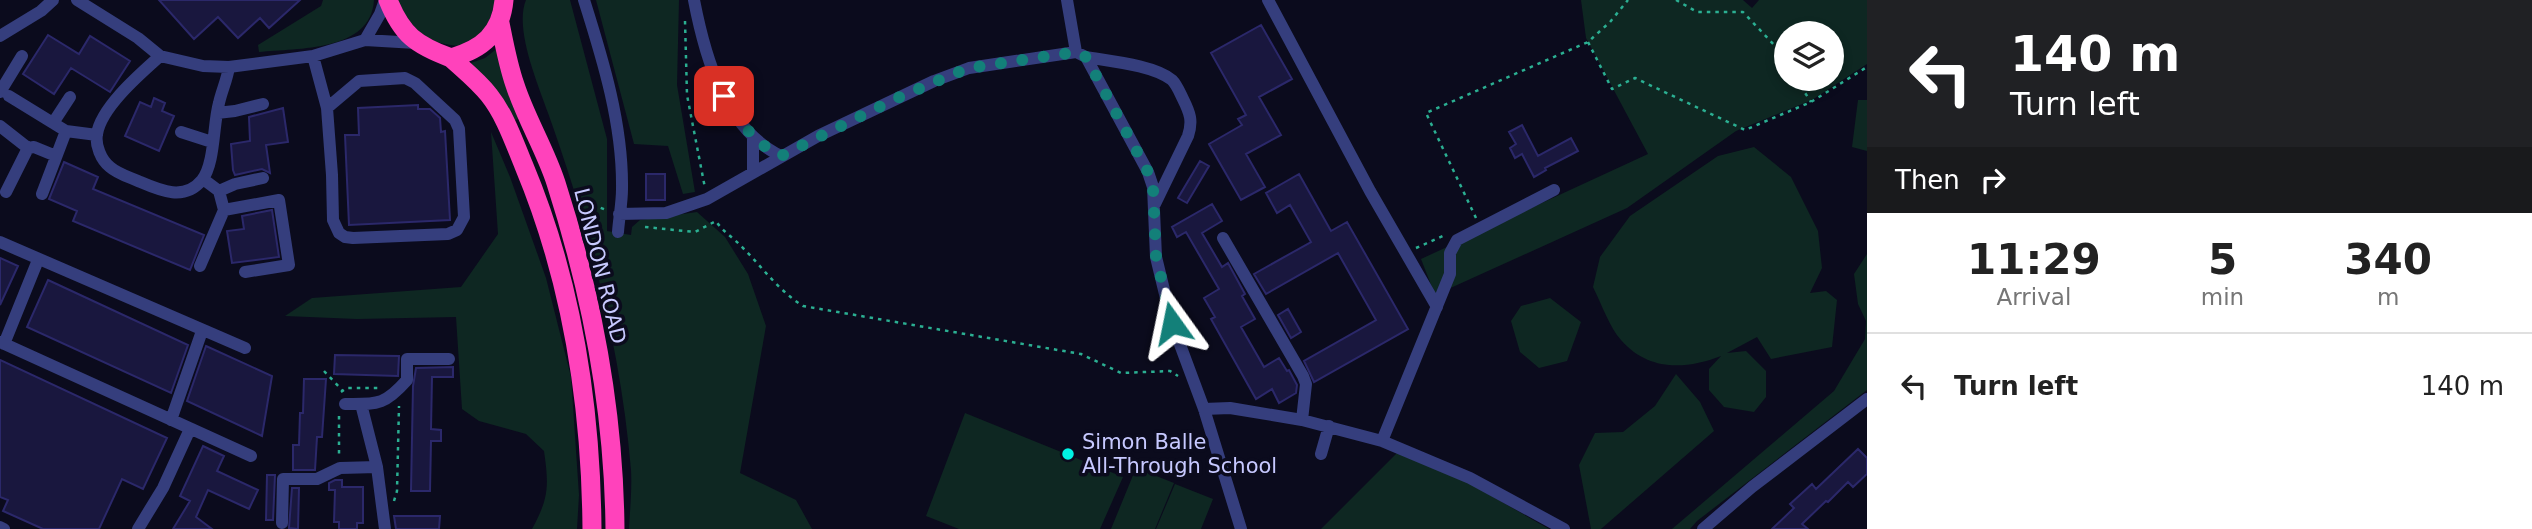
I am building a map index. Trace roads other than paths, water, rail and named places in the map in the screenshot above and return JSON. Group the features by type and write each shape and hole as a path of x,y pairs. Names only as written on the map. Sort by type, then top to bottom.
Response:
{"highway":[{"path":"386,0 406,33 416,43"},
{"path":"451,58 475,50 490,40 500,23 504,0"},
{"name":"LONDON ROAD","path":"500,23 515,85 558,190 573,236 601,363 610,426 615,529"},
{"name":"LONDON ROAD","path":"416,43 451,58 480,84 499,111 546,224 580,364 588,435 592,529"}],"street":[{"path":"0,36 53,0"},
{"path":"77,0 138,38 160,56 203,66 229,67 313,56 365,40 416,43"},
{"path":"365,40 386,0"},
{"name":"LONDON ROAD","path":"583,0 608,82 616,125 622,191 619,222 666,213 707,199 753,172"},
{"path":"694,0 715,76 735,114 753,138 781,156"},
{"path":"1067,0 1081,54 1148,172 1153,187 1156,257 1172,323 1204,409 1241,529"},
{"path":"1268,0 1293,50 1437,307"},
{"path":"753,138 753,172 895,99 969,68 1081,54 1166,76 1174,82 1189,111 1192,124 1154,205"},
{"path":"22,56 4,94 66,131 97,135"},
{"path":"160,56 137,76 108,111 97,135 101,155 110,168 160,191 183,192 203,179 210,162 217,113 229,67"},
{"path":"313,56 327,108 333,220 339,233 353,238 448,234 457,230 464,217 459,130 455,120 415,83 405,78 359,81 327,108"},
{"path":"53,123 70,97"},
{"path":"217,113 263,104"},
{"path":"0,126 28,148 34,147 56,156"},
{"path":"42,194 66,131"},
{"path":"181,132 212,142"},
{"path":"6,192 28,148"},
{"path":"219,191 235,184 264,178"},
{"path":"200,265 224,210 219,191 203,179"},
{"path":"1382,441 1450,274 1450,253 1457,240 1554,190"},
{"path":"224,210 279,200 289,265 245,272"},
{"path":"1223,238 1303,376 1306,384 1302,420"},
{"path":"0,242 245,348"},
{"path":"38,260 2,343 251,456"},
{"path":"171,420 202,331"},
{"path":"343,397 360,404 378,404 407,380 407,359 449,359"},
{"path":"1703,529 1762,478 1867,399"},
{"path":"360,404 377,467 386,529"},
{"path":"1204,409 1230,408 1302,420 1382,441 1470,478 1564,529"},
{"path":"1321,454 1329,426"},
{"path":"138,529 163,488 190,429"},
{"path":"282,523 282,480 317,479 340,468 377,467"}],"place":[{"name":"Simon Balle All-Through School","path":"1068,454"}]}
